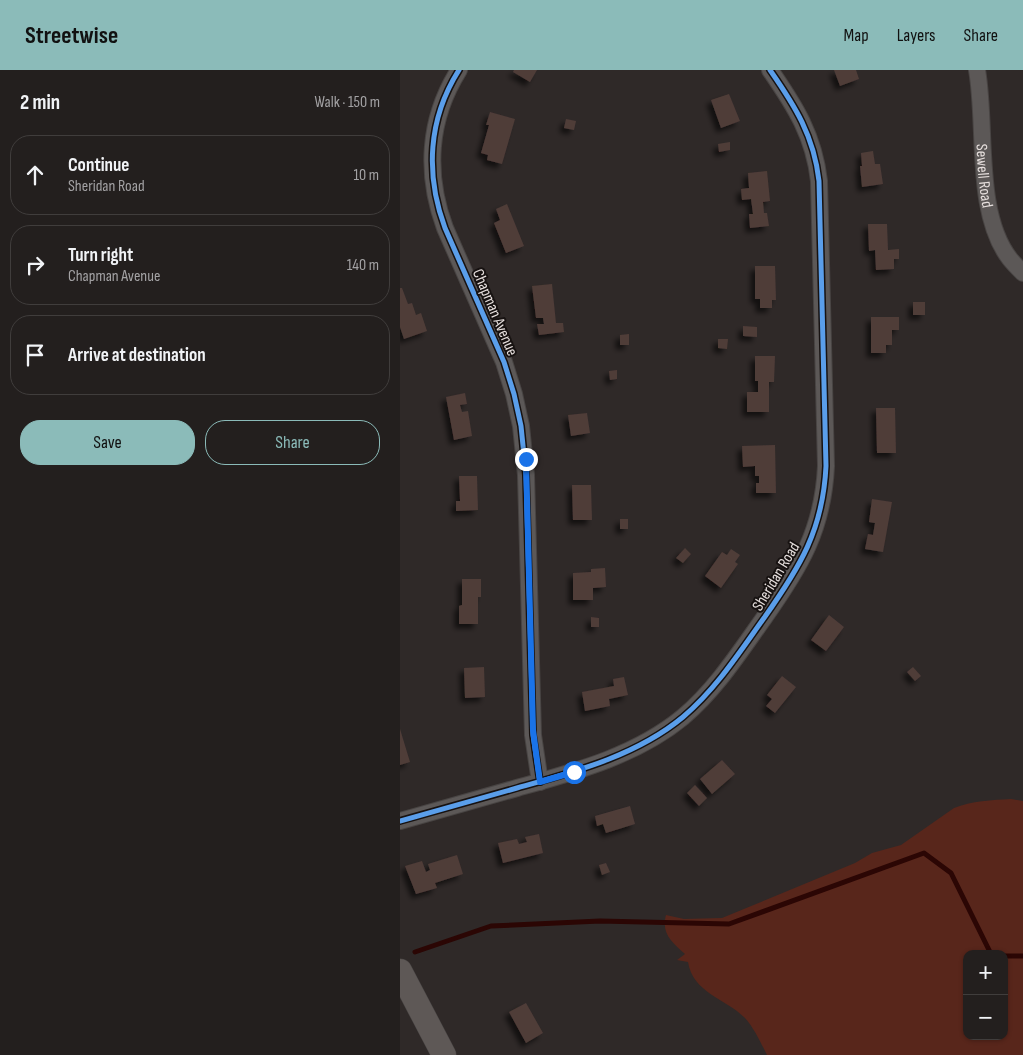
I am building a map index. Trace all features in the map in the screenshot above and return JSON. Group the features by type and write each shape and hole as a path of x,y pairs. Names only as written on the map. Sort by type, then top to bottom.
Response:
{"street":[{"name":"Chapman Avenue","path":"459,70 449,88 437,118 432,149 433,181 445,228 504,362 521,426 526,475 533,730 540,782"},
{"name":"Sheridan Road","path":"400,822 540,782 601,762 647,742 682,718 699,702 730,665 791,580 806,552 815,527 824,490 827,445 819,180 816,159 805,127 770,70"},
{"name":"Sewell Road","path":"977,70 982,107 985,187 990,214 1005,252 1009,259 1023,273"},
{"path":"400,971 444,1055"}],"shaded area":[{"path":"1011,799 1023,801 1023,1055 767,1055 745,1018 703,988 696,981 688,962 677,960 685,954 666,933 666,915 684,919 722,918 855,863 872,853 901,845 954,808 990,800"}],"building":[{"path":"514,70 537,70 530,82 513,72"},
{"path":"834,70 856,70 859,79 840,86"},
{"path":"729,94 740,121 721,128 711,100"},
{"path":"490,112 515,119 502,164 487,160 488,155 481,153 489,125 486,125"},
{"path":"566,119 576,121 574,130 564,128"},
{"path":"730,142 730,150 719,152 718,144"},
{"path":"873,151 875,164 880,164 883,184 862,187 861,153"},
{"path":"767,171 770,201 763,202 764,213 767,213 769,226 750,228 749,214 753,214 751,199 742,200 741,189 749,188 748,173"},
{"path":"507,204 524,246 506,253 494,223 500,220 496,209"},
{"path":"868,224 887,224 888,250 899,249 899,259 894,259 894,269 876,270 875,250 869,251"},
{"path":"755,266 775,266 776,300 772,300 772,308 760,308 760,299 755,299"},
{"path":"552,284 556,323 563,323 564,332 539,335 537,324 544,324 543,318 536,318 532,286"},
{"path":"400,288 402,288 408,304 412,303 416,315 421,313 427,331 404,339 400,327"},
{"path":"913,302 925,302 925,315 913,315"},
{"path":"871,317 899,317 899,330 892,330 892,345 886,345 886,353 871,353"},
{"path":"743,326 757,327 757,337 743,336"},
{"path":"629,334 629,345 620,345 620,335"},
{"path":"718,339 728,339 727,349 718,348"},
{"path":"755,356 775,356 774,382 769,382 769,412 747,412 747,392 758,392 758,381 755,381"},
{"path":"617,370 617,379 610,380 609,371"},
{"path":"465,393 467,404 460,405 462,412 468,411 472,436 454,440 446,397"},
{"path":"876,408 895,408 896,453 877,453"},
{"path":"587,413 590,433 571,436 568,415"},
{"path":"775,445 776,493 756,493 756,483 759,483 759,476 755,476 755,466 743,467 742,446"},
{"path":"459,476 477,476 478,510 456,511 456,501 460,501"},
{"path":"572,485 591,485 592,520 573,520"},
{"path":"872,499 892,502 883,552 865,549 868,534 873,535 875,523 869,522"},
{"path":"620,519 628,519 628,529 620,529"},
{"path":"685,548 691,554 683,563 676,558"},
{"path":"731,549 740,555 735,562 738,564 721,588 705,576 722,552 727,555"},
{"path":"605,568 606,587 593,588 593,600 573,600 573,573 591,572 591,569"},
{"path":"462,579 481,579 481,597 478,597 478,624 459,624 459,606 462,605"},
{"path":"829,615 844,627 826,651 811,640"},
{"path":"591,617 599,618 599,627 591,627"},
{"path":"484,667 485,697 465,698 464,668"},
{"path":"913,667 921,676 915,681 907,672"},
{"path":"782,676 796,687 775,713 766,706 772,699 767,695"},
{"path":"624,677 628,695 609,699 610,706 585,711 582,692 614,686 613,679"},
{"path":"400,729 410,762 400,765"},
{"path":"722,760 735,774 712,794 700,779"},
{"path":"695,785 707,798 699,806 687,793"},
{"path":"630,806 635,824 606,833 603,824 597,826 595,816"},
{"path":"539,834 543,853 503,863 498,843 517,839 519,844 527,842 525,837"},
{"path":"457,855 463,874 435,883 437,888 416,894 405,866 422,861 426,872 430,870 428,864"},
{"path":"606,863 610,872 602,875 599,865"},
{"path":"526,1003 543,1033 526,1043 509,1012"}],"waterway":[{"path":"415,952 491,926 600,921 729,924 924,853 951,873 989,950"},
{"path":"1008,956 1023,956"}],"cycle path":[{"path":"459,70 441,108 436,127 432,167 434,187 445,228 504,362 521,426 526,475 533,735 540,782"},
{"path":"400,821 582,769 625,752 665,731 706,695 777,599 799,564 815,529 824,489 826,466 819,181 813,150 802,122 788,96 770,70"}],"route":[{"path":"526,459 533,740 540,782 574,772"}]}
